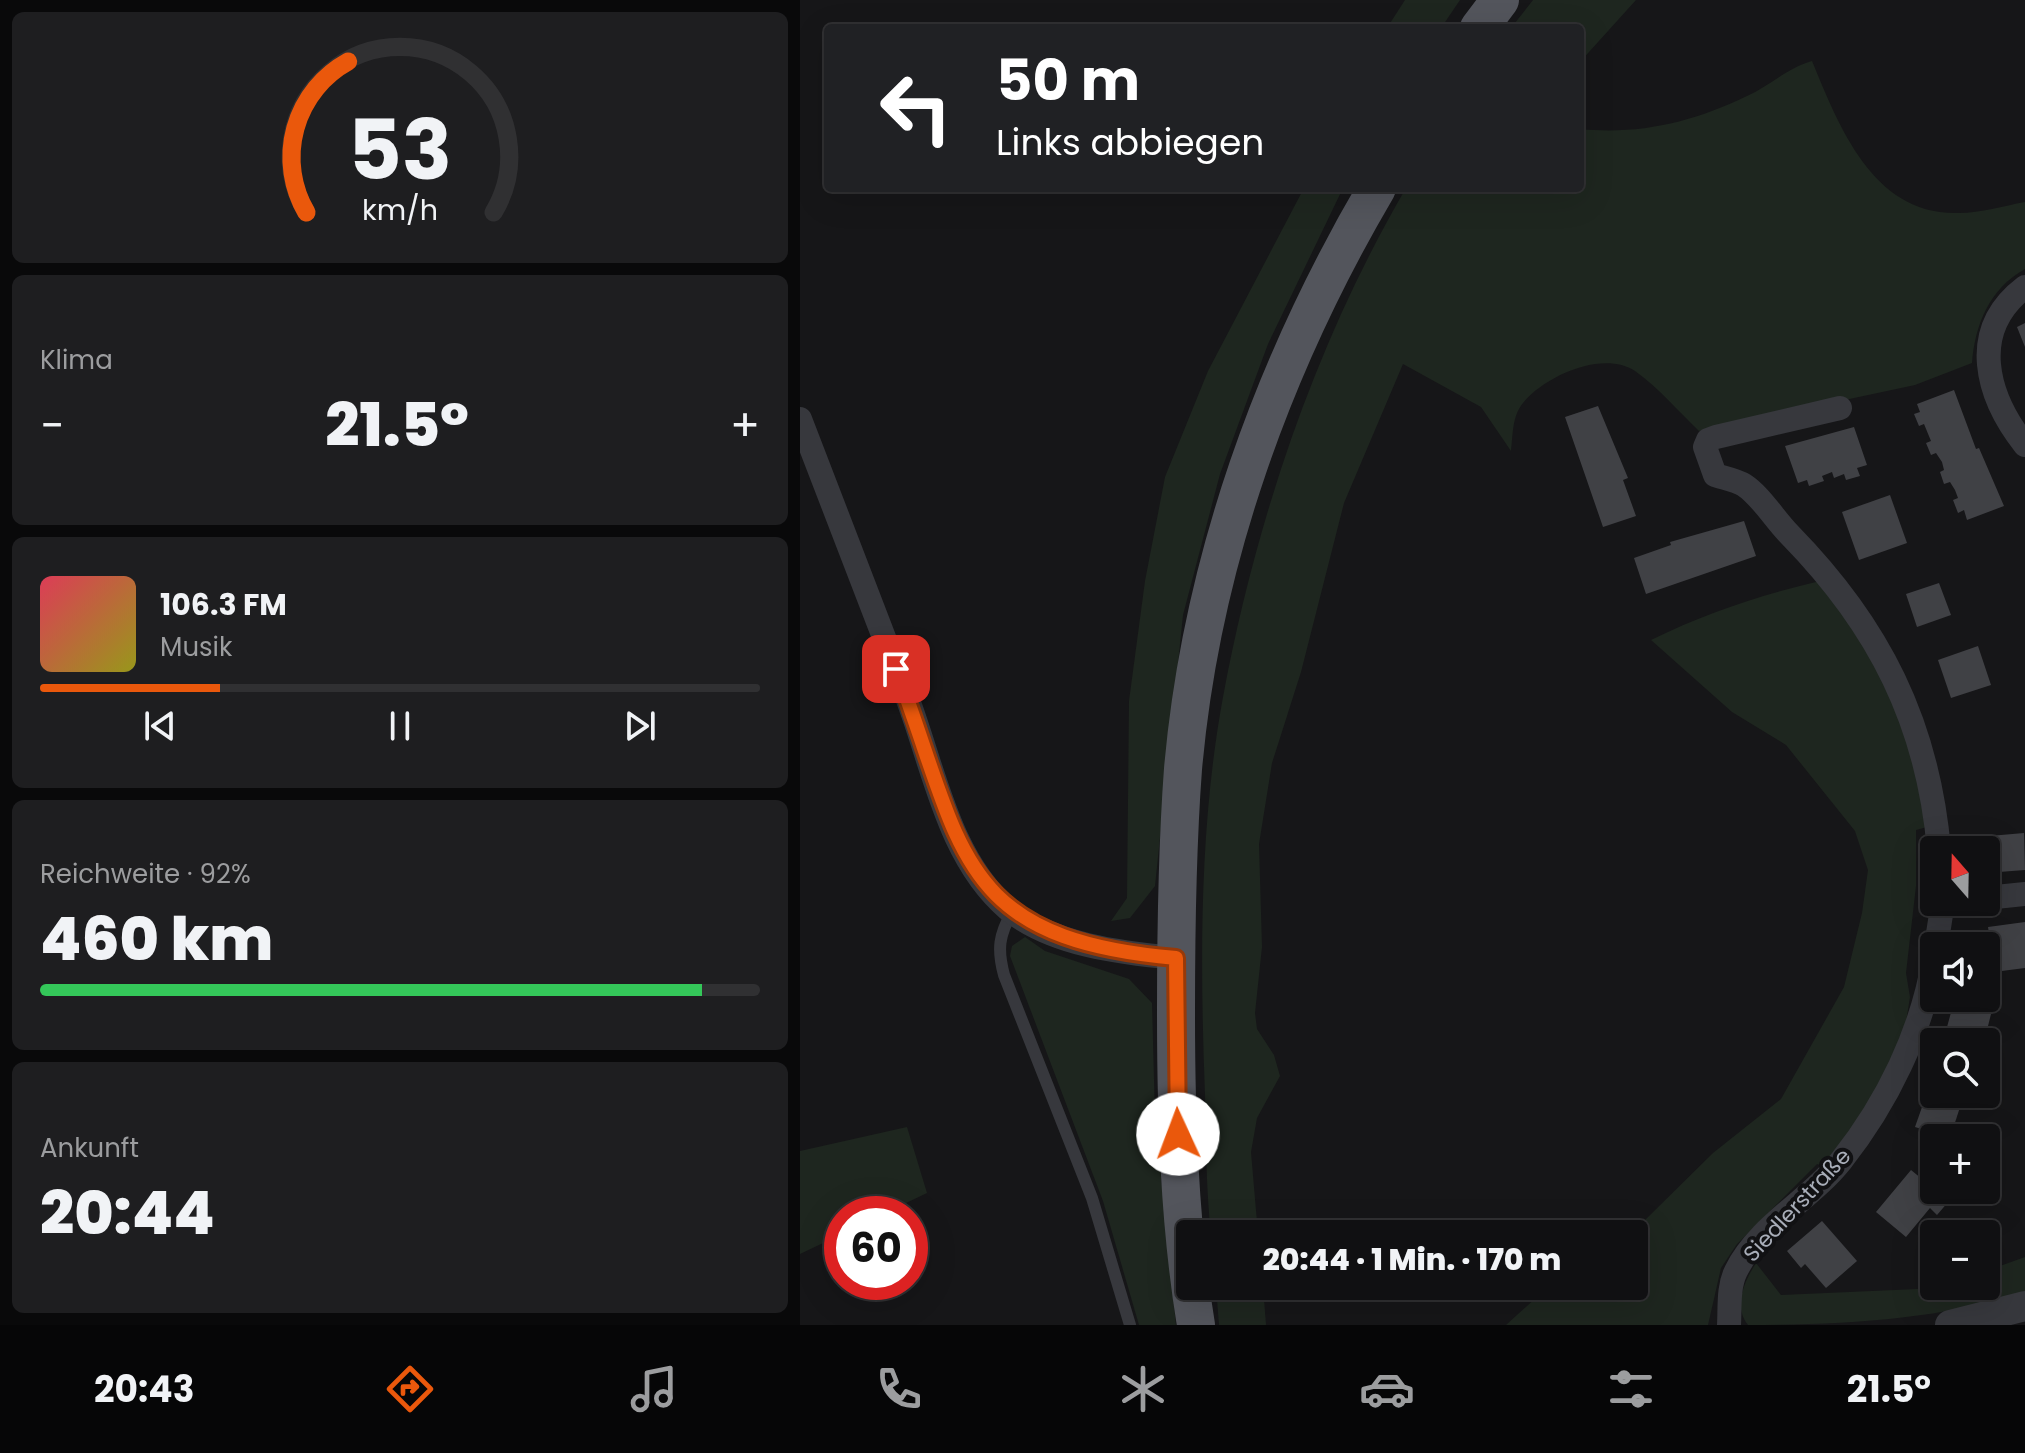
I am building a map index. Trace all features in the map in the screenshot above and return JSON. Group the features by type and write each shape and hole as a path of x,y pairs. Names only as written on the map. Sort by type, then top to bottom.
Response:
{"main road":[{"path":"1482,24 1500,0"},
{"path":"1196,1325 1189,1284 1178,1134 1176,958 1183,768 1194,684 1210,598 1234,504 1265,420 1320,297 1375,192"}],"street":[{"path":"2025,287 2001,315 1988,349 1995,401 2025,445"},
{"path":"1840,408 1716,437 1708,440 1705,447 1715,475 1744,486 1832,581 1878,646 1901,690 1921,745 1928,770 1937,836"},
{"path":"800,419 902,682 957,839 979,878 1012,912 1071,939 1176,958"},
{"path":"2000,897 2025,894"},
{"name":"Siedlerstraße","path":"1729,1325 1733,1283 1748,1253 1839,1164 1878,1108 1920,1012"},
{"path":"1950,1325 2025,1306"}],"lane":[{"path":"1012,912 1000,933 998,953 1004,975 1092,1198 1130,1325"}],"shaded area":[{"path":"1405,0 1460,0 1444,24 1390,24"},
{"path":"1533,0 1636,0 1584,58 1584,24 1514,24"},
{"path":"1812,61 1834,113 1863,162 1882,183 1904,200 1929,210 1959,213 2025,202 2025,269 2002,287 1986,309 1976,335 1972,363 1915,385 1699,431 1635,371 1607,363 1560,375 1533,393 1519,408 1511,451 1481,407 1403,364 1344,503 1301,672 1272,763 1259,844 1262,947 1255,1013 1257,1029 1274,1055 1280,1076 1257,1118 1251,1152 1257,1220 1210,1220 1203,1046 1203,896 1209,796 1223,697 1271,499 1317,371 1373,247 1404,192 1584,192 1584,129 1624,130 1666,124 1707,113"},
{"path":"1302,192 1341,192 1268,344 1220,474 1183,615 1155,886 1130,918 1111,921 1127,898 1129,701 1145,581 1165,477 1208,371"},
{"path":"1820,581 1860,632 1910,740 1927,827 1916,830 1916,886 1906,973 1910,997 1906,1022 1886,1072 1862,1116 1822,1166 1817,1164 1737,1244 1721,1268 1708,1325 1506,1325 1534,1300 1648,1300 1648,1220 1645,1220 1713,1153 1781,1099 1844,987 1862,913 1868,870 1855,831 1786,745 1732,712 1651,640 1692,621 1776,592"},
{"path":"1025,937 1045,951 1129,979 1152,1003 1155,1118 1176,1325 1139,1325 1103,1201 1010,956 1012,946"},
{"path":"907,1127 927,1193 921,1196 824,1196 824,1243 800,1254 800,1151"},
{"path":"2025,1257 2025,1293 2000,1300 2000,1266"},
{"path":"1756,1263 1781,1295 1920,1289 1920,1300 1999,1300 1888,1319 1748,1325 1741,1310 1742,1294"},
{"path":"1217,1300 1264,1300 1266,1325 1219,1325"}],"building":[{"path":"2025,323 2025,347 2017,327"},
{"path":"1954,390 1976,449 1979,448 2004,506 1967,520 1964,510 1958,513 1953,500 1958,498 1955,490 1950,482 1944,484 1940,472 1944,470 1942,462 1936,453 1931,455 1926,443 1931,441 1924,424 1919,426 1914,414 1920,412 1917,404"},
{"path":"1598,406 1628,478 1623,480 1636,516 1603,527 1565,417"},
{"path":"1854,427 1867,465 1857,468 1860,476 1846,480 1844,474 1834,478 1832,472 1822,476 1824,481 1809,486 1807,480 1798,483 1785,446"},
{"path":"1890,495 1907,543 1859,560 1842,512"},
{"path":"1744,521 1756,556 1646,594 1634,558 1671,545 1670,542"},
{"path":"1939,583 1951,615 1917,627 1906,594"},
{"path":"1978,646 1991,685 1951,698 1938,660"},
{"path":"2024,833 2025,870 2000,872 2000,836 1990,836"},
{"path":"2025,922 2025,968 2000,971 2000,932 1989,932 1988,927"},
{"path":"1951,1012 1991,1014 1988,1028 1947,1028"},
{"path":"1922,1108 1960,1108 1955,1124 1920,1124 1920,1129 1915,1127"},
{"path":"1911,1170 1920,1177 1920,1204 1946,1204 1937,1215 1930,1208 1906,1237 1876,1212"},
{"path":"1822,1221 1857,1261 1826,1288 1805,1264 1801,1268 1787,1251"}],"route":[{"path":"896,669 957,839 979,878 994,896 1012,912 1049,932 1110,948 1176,958 1178,1134"}]}
